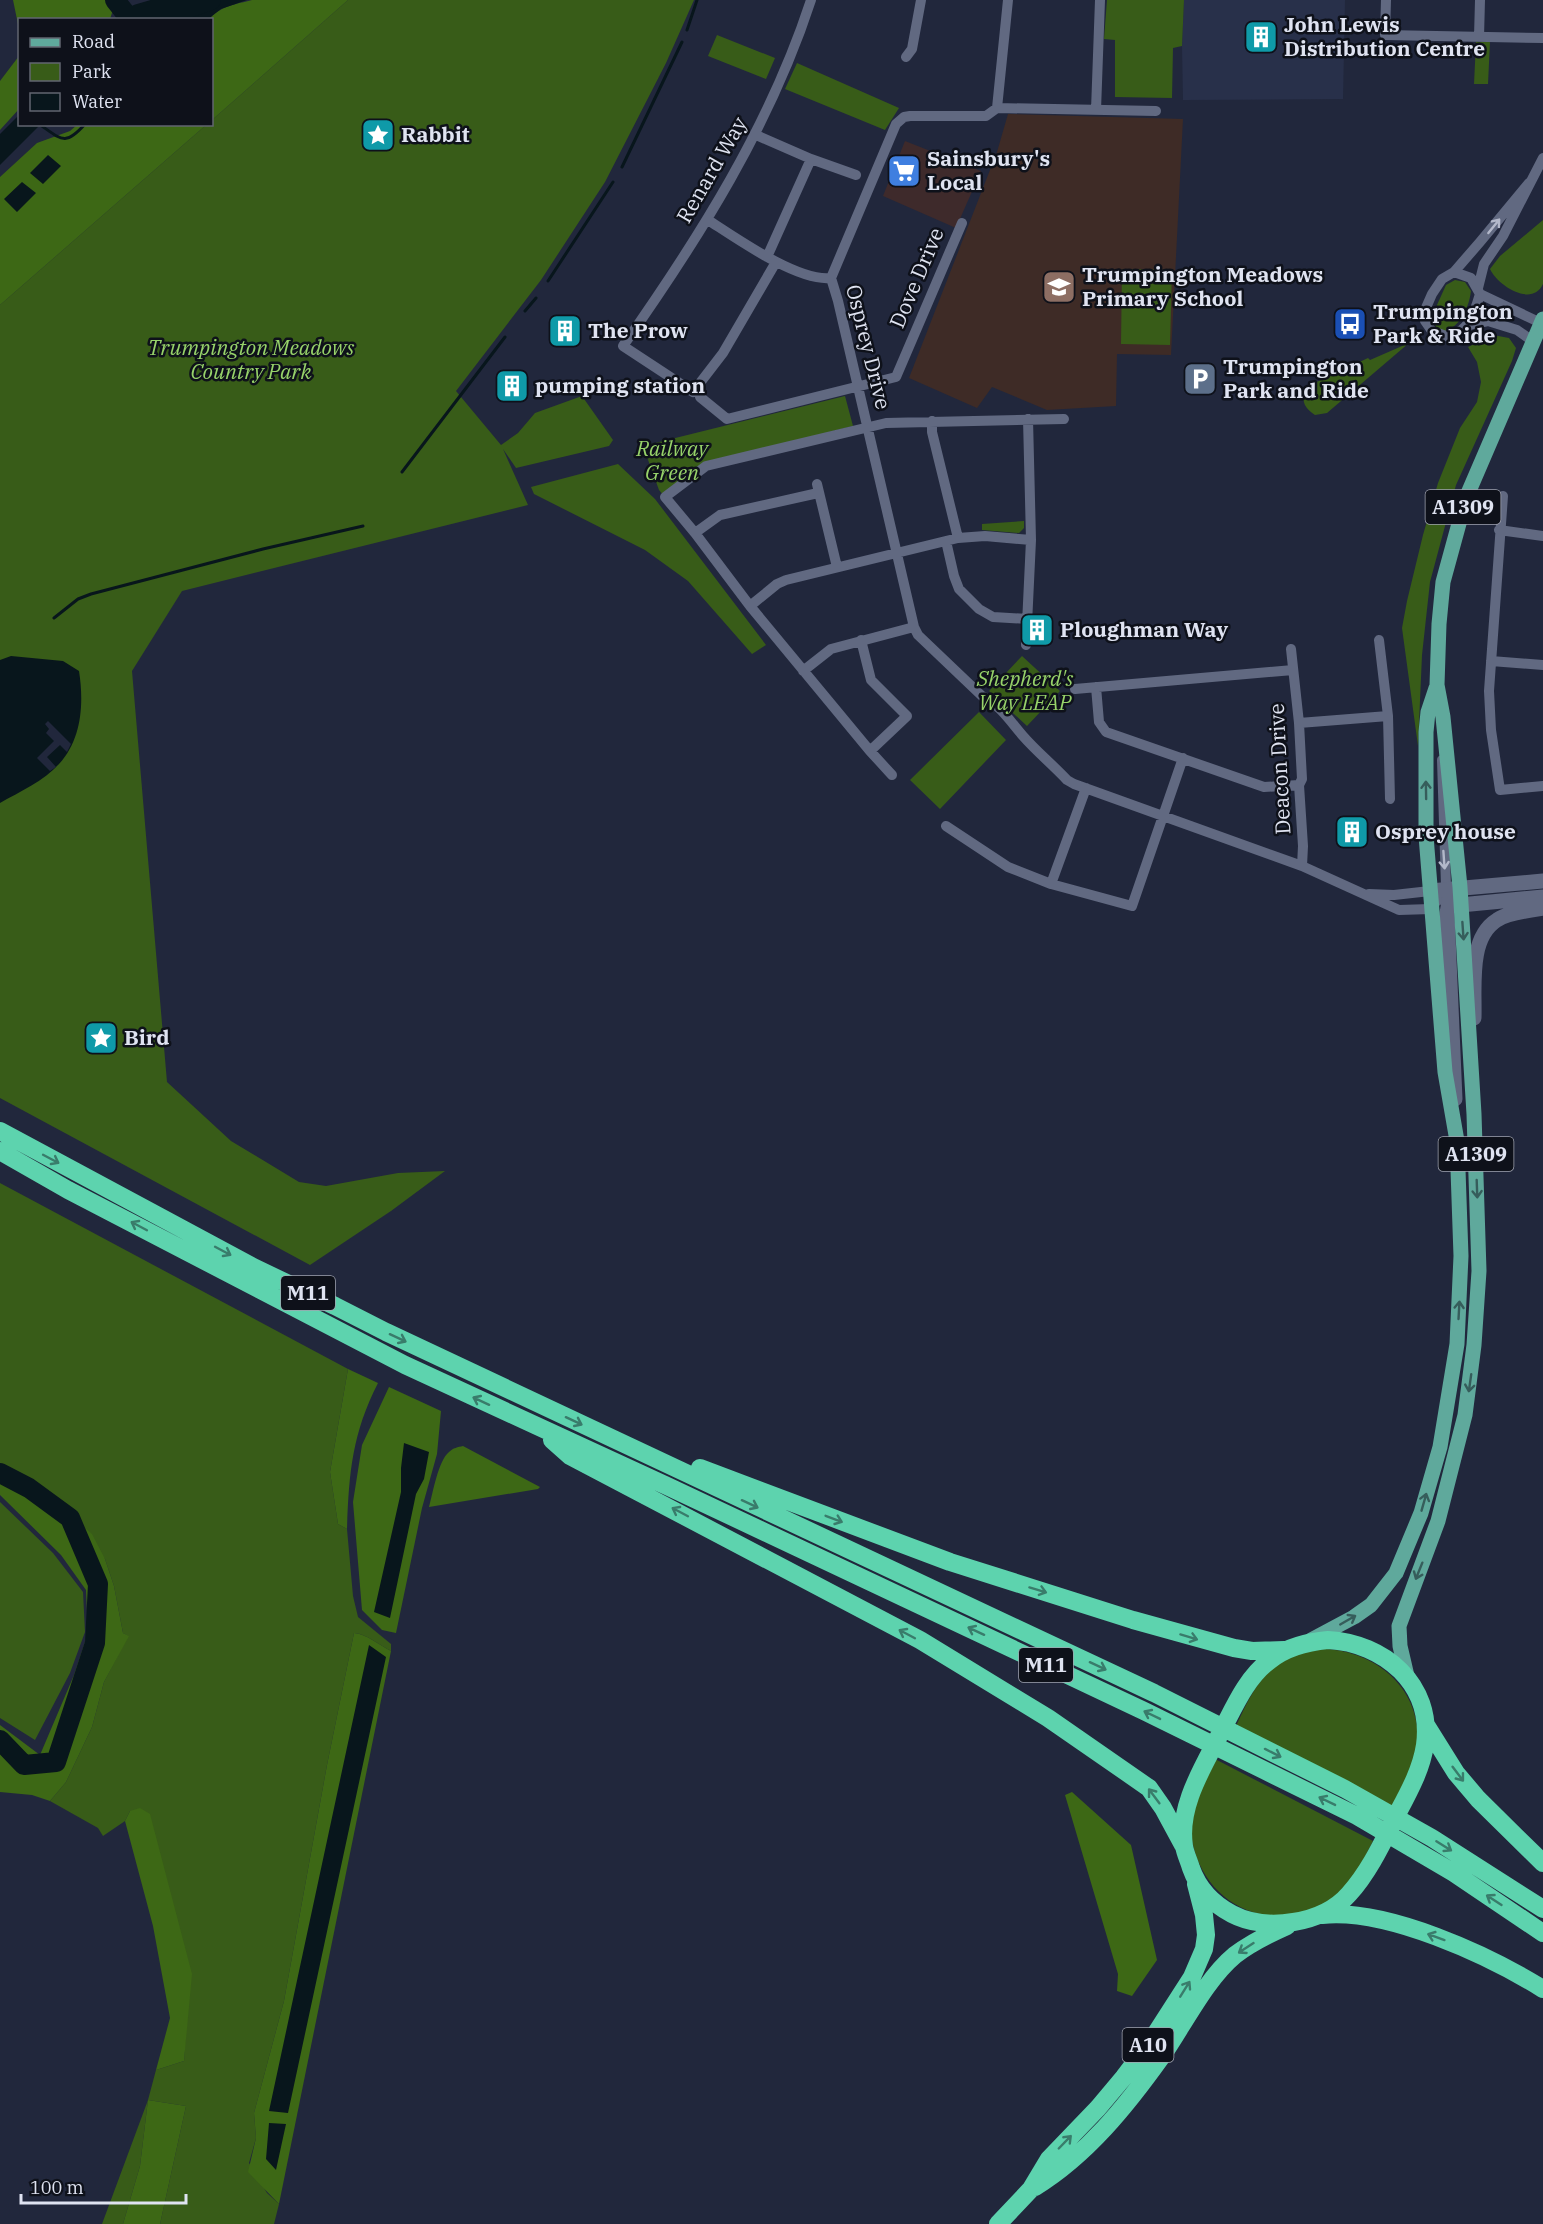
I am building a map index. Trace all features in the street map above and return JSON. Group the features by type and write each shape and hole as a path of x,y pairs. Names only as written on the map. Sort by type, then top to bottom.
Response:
{"highway":[{"name":"M11","path":"0,1131 255,1268 1186,1709 1365,1800 1432,1838 1543,1909"},
{"name":"M11","path":"0,1151 68,1190 395,1360 667,1485 1113,1696 1357,1816 1454,1873 1543,1933"},
{"name":"M11","path":"534,1425 570,1456 920,1640 1048,1718 1149,1788 1184,1846"},
{"name":"M11","path":"621,1443 683,1460 732,1481 950,1562 1133,1620 1234,1648 1252,1651 1287,1649"},
{"path":"1306,1918 1329,1909 1348,1896 1360,1881 1407,1794 1420,1767 1425,1746 1426,1725 1421,1705 1407,1676 1389,1660 1361,1645 1335,1640 1308,1642 1287,1649 1269,1660 1257,1672 1237,1702 1207,1759 1185,1812 1184,1846 1194,1876 1201,1888 1215,1902 1244,1920 1271,1924 1338,1914 1360,1916 1430,1935 1463,1947 1543,1989"},
{"path":"1426,1725 1456,1773 1478,1799 1543,1863"},
{"name":"A10","path":"998,2224 1031,2189 1049,2159 1124,2077 1149,2044 1192,1977 1204,1949 1206,1935 1204,1915 1194,1876"},
{"name":"A10","path":"1031,2189 1061,2171 1111,2121 1144,2081 1207,1989 1234,1956 1268,1935 1306,1918"}],"main road":[{"name":"A1309","path":"1308,1642 1371,1605 1396,1573 1421,1514 1440,1447 1457,1344 1461,1256 1457,1141 1446,1072 1437,899 1443,717 1437,685 1439,624 1443,582 1466,498 1542,321"},
{"name":"A1309","path":"1437,685 1428,712 1426,732 1426,836 1437,899"},
{"name":"A1309","path":"1407,1676 1400,1646 1399,1626 1438,1521 1465,1415 1471,1378 1479,1271 1471,1073 1454,906 1437,899"}],"street":[{"name":"Renard Way","path":"772,260 723,353 693,392 623,346 708,220 756,135 790,58 811,0"},
{"path":"906,57 912,49 921,0"},
{"path":"997,108 1008,0"},
{"path":"1096,110 1100,0"},
{"path":"1386,0 1385,35 1543,38"},
{"path":"1479,37 1480,0"},
{"name":"Osprey Drive","path":"1156,111 997,108 986,116 910,116 904,117 896,124 831,278 914,627 918,635 982,696 992,701 1015,723 1022,735 1067,780 1302,866 1399,910 1437,899"},
{"path":"756,135 811,159 856,175"},
{"path":"1469,325 1484,264 1503,236 1528,183 1543,158"},
{"path":"772,260 811,159"},
{"path":"1528,183 1454,272 1442,279 1425,310 1425,321 1432,331 1449,337 1461,332 1469,325 1488,321 1517,330 1534,342"},
{"path":"708,220 772,260 821,279 831,278"},
{"name":"Dove Drive","path":"857,386 896,377 962,223"},
{"path":"1454,272 1471,278 1479,291 1542,321"},
{"path":"700,397 727,419 857,386"},
{"path":"1026,645 1031,540 1028,419"},
{"path":"892,775 803,671 665,497 706,466 886,423 1064,419"},
{"path":"932,421 932,432 958,538"},
{"path":"694,533 720,515 818,489 837,567"},
{"path":"1503,496 1489,691 1491,730 1500,790 1543,786"},
{"path":"1499,530 1543,536"},
{"path":"750,606 777,584 897,552 958,538 985,536 1031,540"},
{"path":"946,541 959,589 979,609 993,617 1028,619"},
{"path":"803,671 831,649 914,627"},
{"path":"861,640 871,680 907,716 870,751"},
{"path":"1379,640 1388,716 1390,799"},
{"name":"Deacon Drive","path":"1291,649 1302,779 1299,785 1302,866"},
{"path":"1491,661 1543,665"},
{"name":"Deacon Drive","path":"1075,689 1293,670"},
{"path":"1096,687 1099,722 1106,732 1264,787 1299,785"},
{"path":"1299,723 1388,716"},
{"path":"946,826 1008,867 1051,884 1132,906 1183,758"},
{"path":"1051,884 1086,788"},
{"path":"1366,894 1437,899 1543,881"},
{"path":"1437,899 1454,906 1543,897"},
{"path":"1454,906 1457,1141"},
{"path":"1471,1073 1476,954 1481,935 1497,920 1543,908"}],"shaded area":[{"path":"1184,0 1345,0 1343,99 1183,100"},
{"name":"Trumpington Meadows Primary School","path":"1008,114 1183,119 1171,355 1117,354 1116,406 1047,410 992,387 977,408 909,378 997,152"},
{"path":"905,141 981,171 956,228 883,196"}],"green space":[{"path":"13,0 108,0 113,10 110,18 18,18 18,24"},
{"path":"252,0 348,0 213,119 213,18 211,18 234,4"},
{"name":"Trumpington Meadows Country Park","path":"348,0 694,0 666,63 605,182 541,280 456,391 501,445 518,433 535,413 582,396 613,440 609,446 516,468 503,449 528,505 182,591 132,671 167,1082 231,1141 299,1182 326,1186 398,1173 445,1171 391,1211 310,1265 0,1098 0,305 205,126 213,126 213,119"},
{"path":"1107,0 1184,0 1182,46 1173,48 1172,98 1115,97 1115,40 1104,39"},
{"path":"717,35 775,58 766,79 708,56"},
{"path":"1476,42 1490,42 1488,84 1474,84"},
{"path":"18,57 18,110 0,130 0,81"},
{"path":"797,63 899,108 885,130 785,89"},
{"path":"76,126 205,126 0,305 0,177 37,143 70,131"},
{"path":"1543,220 1543,284 1538,291 1531,294 1515,292 1500,281 1490,269 1500,256"},
{"path":"1122,269 1172,270 1170,345 1121,344"},
{"path":"1455,280 1465,282 1471,291 1470,297 1460,320 1451,329 1445,331 1436,327 1432,316 1446,285"},
{"path":"1493,335 1509,338 1516,348 1456,485 1430,582 1422,655 1418,746 1402,628 1423,535 1438,483 1460,428 1477,402 1481,382 1477,362 1468,347"},
{"path":"1409,343 1327,413 1315,415 1306,406 1303,399 1306,387 1368,358 1370,360"},
{"name":"Railway Green","path":"845,396 853,426 703,464 664,496 659,490 643,446"},
{"path":"618,464 655,499 766,645 752,654 688,581 645,550 534,494 531,487"},
{"path":"1024,521 1024,528 1019,533 982,530 982,524"},
{"name":"Shepherd's Way LEAP","path":"1022,656 1060,691 1027,726 989,691"},
{"path":"979,712 1006,740 940,809 910,780"},
{"path":"0,1183 348,1369 330,1472 338,1524 347,1529 353,1596 358,1617 391,1644 391,1651 354,1633 327,1765 284,2001 254,2113 256,2138 249,2163 267,2193 279,2204 274,2224 160,2224 186,2106 148,2100 156,2070 184,2061 186,2027 130,1811 125,1821 103,1836 98,1828 50,1801 66,1782 92,1727 104,1682 128,1636 123,1633 114,1586 105,1559 42,1492 0,1467"},
{"path":"348,1369 378,1383 362,1419 357,1437 349,1490 347,1529 338,1524 330,1472"},
{"path":"389,1387 441,1411 437,1454 422,1508 396,1633 382,1630 362,1610 353,1502 362,1445"},
{"path":"463,1446 540,1487 429,1507 445,1456 457,1447"},
{"path":"0,1467 42,1492 92,1534 105,1559 114,1586 123,1633 129,1636 104,1682 92,1727 66,1782 50,1801 32,1795 0,1792 0,1725 40,1755 74,1675 88,1633 86,1590 61,1555 0,1495"},
{"path":"0,1502 53,1553 83,1592 85,1632 70,1673 35,1740 0,1718"},
{"path":"354,1633 391,1651 279,2204 248,2172 256,2138 254,2113 284,2001 327,1765"},
{"path":"1325,1649 1346,1652 1365,1659 1382,1669 1397,1682 1408,1697 1415,1715 1418,1735 1416,1757 1394,1808 1236,1726 1251,1695 1268,1672 1291,1657"},
{"path":"1215,1759 1373,1841 1359,1868 1341,1893 1324,1905 1304,1913 1284,1916 1264,1915 1228,1900 1214,1886 1202,1869 1194,1849 1190,1822 1196,1799"},
{"path":"1072,1792 1131,1845 1157,1960 1132,1996 1117,1991 1118,1974 1065,1795"},
{"path":"140,1808 150,1814 192,1974 184,2061 156,2070 170,2018 153,1926 125,1821 130,1811"},
{"path":"148,2100 140,2166 123,2224 102,2224"},
{"path":"148,2100 186,2106 160,2224 123,2224 140,2166"}],"water":[{"path":"161,0 247,0 221,9 209,18 148,18 158,13 151,10"},
{"path":"18,116 18,126 39,126 0,165 0,134"},
{"path":"48,155 61,166 43,184 30,173"},
{"path":"22,182 36,193 17,212 4,199"},
{"path":"11,656 63,661 79,671 81,708 73,743 59,764 39,781 0,803 0,660"},
{"path":"404,1443 429,1452 424,1479 416,1494 390,1618 374,1612 401,1492"},
{"path":"369,1645 386,1657 288,2113 269,2111"},
{"path":"269,2123 286,2124 276,2170 266,2159"}],"pier":[{"path":"48,721 71,744 67,752 60,745 47,757 56,767 50,771 37,758 54,741 46,733 49,729 45,724"}],"waterway":[{"path":"115,0 129,18"},
{"path":"132,18 159,8 185,9 211,0"},
{"path":"687,30 697,0"},
{"path":"622,167 682,42"},
{"path":"42,126 63,138 72,136 83,126"},
{"path":"548,281 613,182"},
{"path":"525,311 536,298"},
{"path":"402,472 505,337"},
{"path":"54,618 78,599 91,594 263,549 363,526"},
{"path":"0,1473 29,1488 70,1518 98,1584 95,1643 56,1762 24,1765 0,1740"}],"place":[{"name":"John Lewis Distribution Centre","path":"1261,37"},
{"name":"Rabbit","path":"378,135"},
{"name":"Sainsbury's Local","path":"904,171"},
{"name":"Trumpington Meadows Primary School","path":"1059,287"},
{"name":"Trumpington Park & Ride","path":"1350,324"},
{"name":"The Prow","path":"565,331"},
{"name":"Trumpington Park and Ride","path":"1200,379"},
{"name":"pumping station","path":"512,386"},
{"name":"Ploughman Way","path":"1037,630"},
{"name":"Osprey house","path":"1352,832"},
{"name":"Bird","path":"101,1038"}]}
